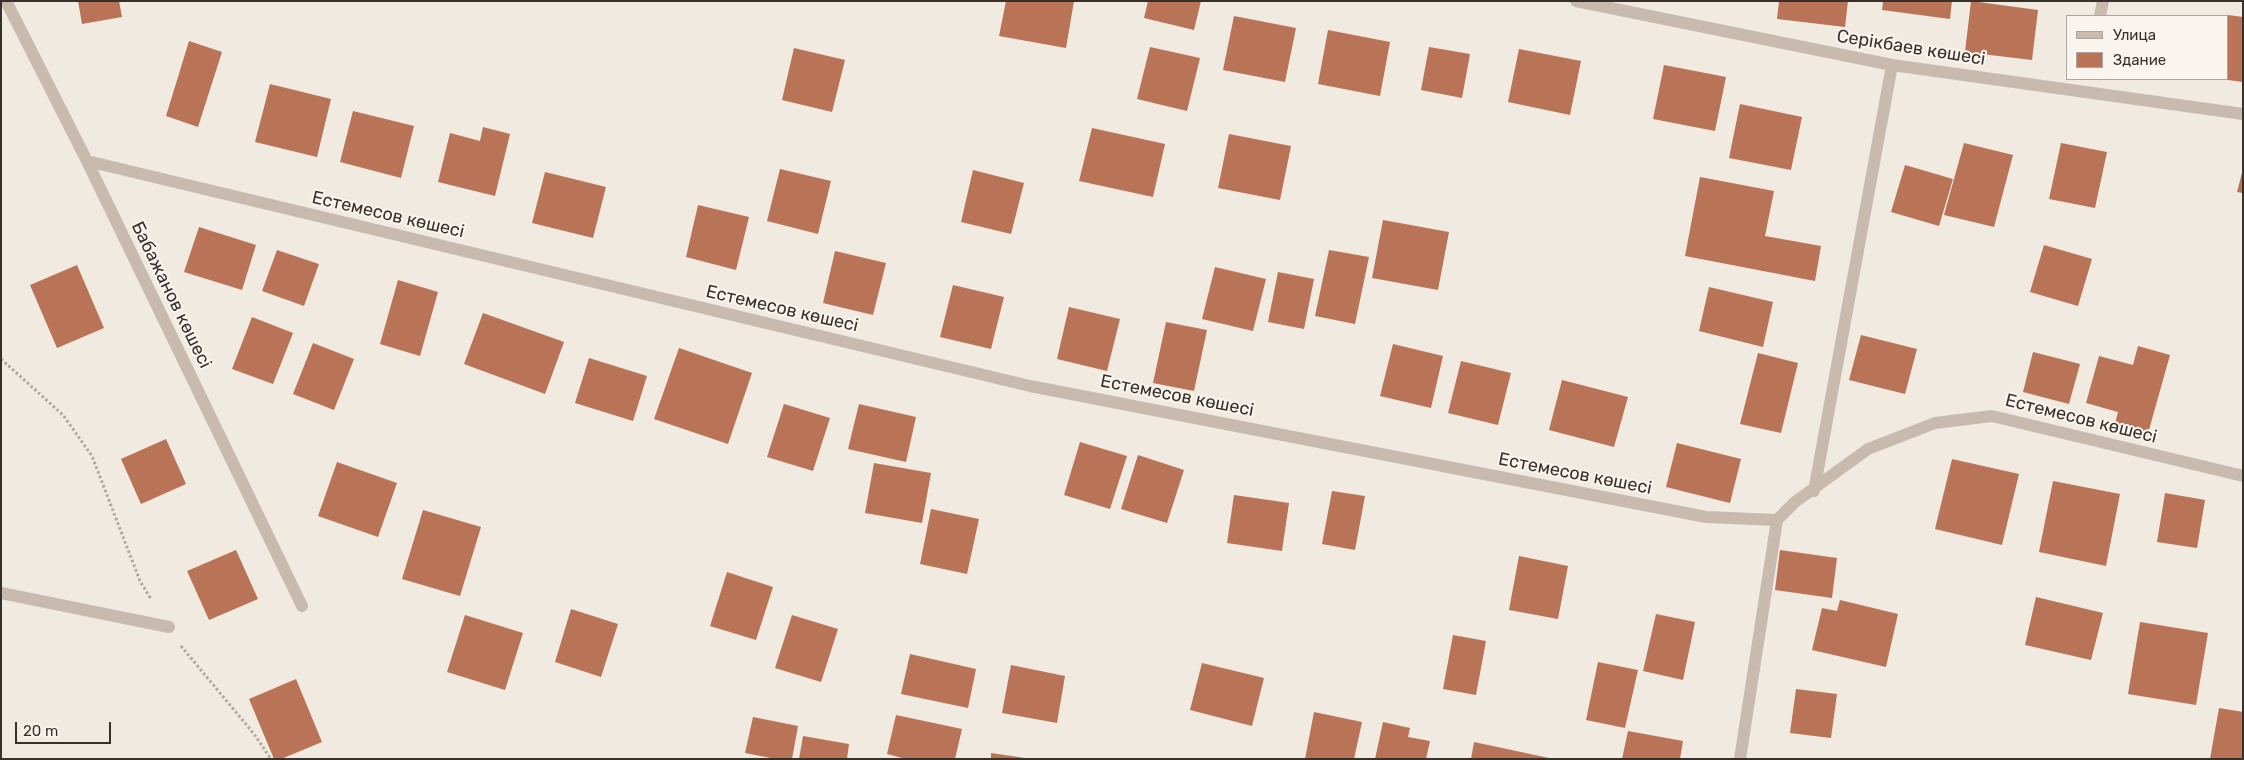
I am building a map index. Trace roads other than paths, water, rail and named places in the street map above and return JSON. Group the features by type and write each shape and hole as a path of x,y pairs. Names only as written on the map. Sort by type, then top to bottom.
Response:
{"street":[{"name":"Бабажанов көшесі","path":"6,1 87,162 302,606"},
{"name":"Серікбаев көшесі","path":"1576,1 1892,65 2086,85 2243,114"},
{"path":"2100,15 2103,1"},
{"path":"1814,490 1892,65"},
{"name":"Естемесов көшесі","path":"87,162 1030,386 1706,517 1776,520 1795,502 1868,449 1934,423 1992,416 2243,476"},
{"path":"1740,759 1776,520"},
{"path":"1,593 169,627"}]}
